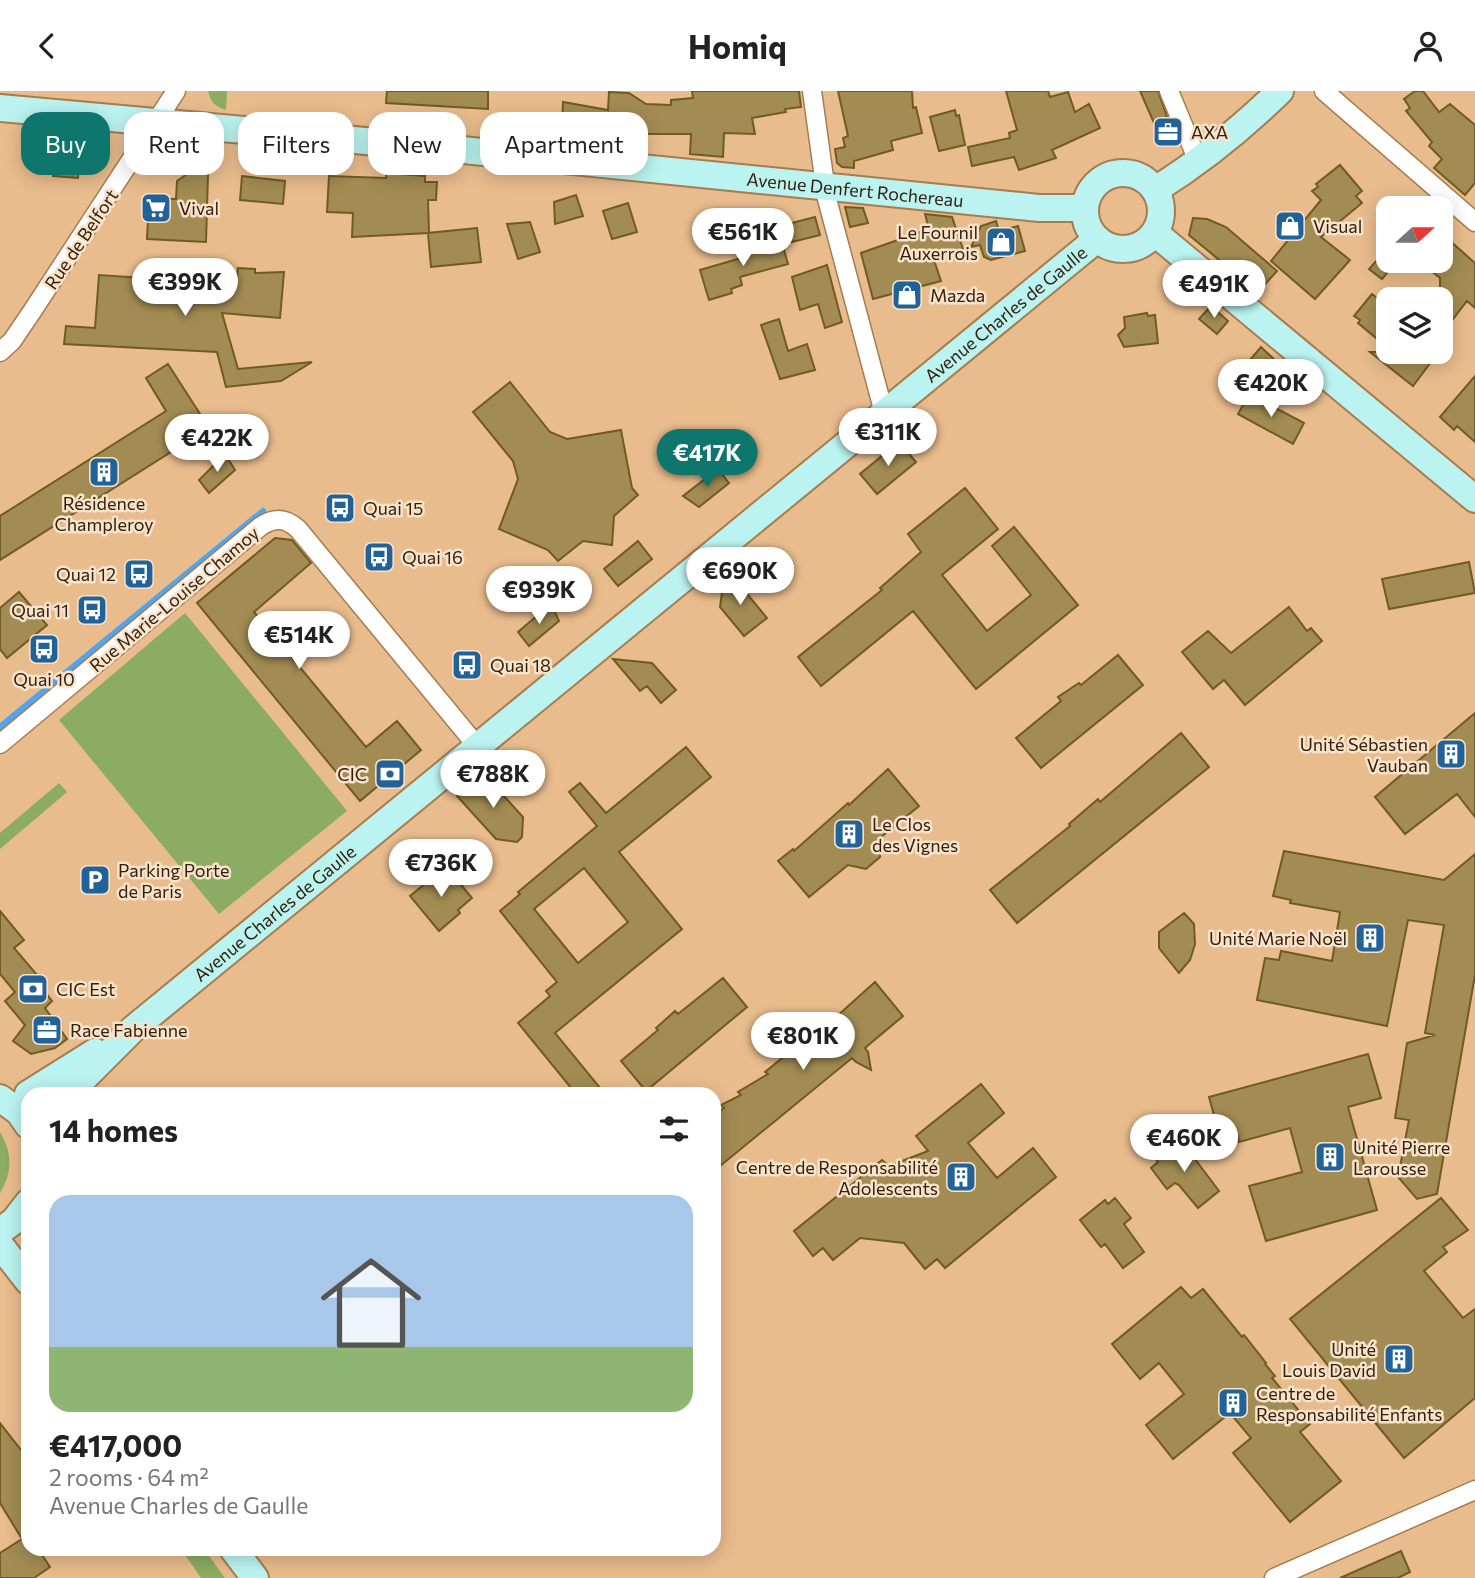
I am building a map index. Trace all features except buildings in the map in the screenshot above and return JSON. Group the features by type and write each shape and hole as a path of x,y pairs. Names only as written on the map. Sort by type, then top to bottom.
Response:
{"main road":[{"path":"1155,190 1198,161 1280,91"},
{"name":"Avenue Denfert Rochereau","path":"0,108 124,119"},
{"name":"Avenue Denfert Rochereau","path":"224,128 827,185 1039,208 1085,208"},
{"path":"1125,173 1147,181 1155,190 1161,216 1155,233 1145,242 1134,248 1120,249 1097,239 1086,219 1085,208 1094,187 1103,179 1125,173"},
{"path":"1155,233 1475,499"},
{"name":"Avenue Charles de Gaulle","path":"75,1087 133,1029 1097,239"},
{"name":"Avenue Charles de Gaulle","path":"35,1087 133,1029"},
{"path":"0,1231 21,1216"},
{"path":"5,1251 21,1272"},
{"path":"238,1556 255,1578"},
{"path":"257,1556 273,1578"}],"street":[{"name":"Rue de Belfort","path":"164,112 176,91"},
{"path":"812,91 830,209 884,414"},
{"path":"1169,91 1198,161"},
{"path":"1324,91 1475,222"},
{"name":"Rue de Belfort","path":"0,352 19,331 124,173"},
{"name":"Rue Marie-Louise Chamoy","path":"0,744 261,526 271,520 280,519 298,529 477,747"},
{"path":"1274,1578 1474,1490"}],"green space":[{"path":"208,91 227,91 226,110 214,103"},
{"path":"185,613 347,811 219,914 59,720"},
{"path":"59,783 67,792 0,849 0,833"},
{"path":"0,1132 9,1155 9,1170 0,1193"},
{"path":"186,1556 209,1556 225,1578 201,1578"}],"waterway":[{"path":"0,727 263,511"}],"place":[{"name":"AXA","path":"1168,132"},
{"name":"Vival","path":"156,208"},
{"name":"Visual","path":"1290,226"},
{"name":"Le Fournil Auxerrois","path":"1001,242"},
{"name":"Mazda","path":"907,295"},
{"name":"Résidence Champleroy","path":"104,472"},
{"name":"Quai 15","path":"340,508"},
{"name":"Quai 16","path":"379,557"},
{"name":"Quai 12","path":"139,574"},
{"name":"Quai 11","path":"92,610"},
{"name":"Quai 10","path":"44,649"},
{"name":"Quai 18","path":"467,665"},
{"name":"Unité Sébastien Vauban","path":"1451,754"},
{"name":"CIC","path":"390,774"},
{"name":"Le Clos des Vignes","path":"849,834"},
{"name":"Parking Porte de Paris","path":"95,880"},
{"name":"Unité Marie Noël","path":"1370,938"},
{"name":"CIC Est","path":"33,989"},
{"name":"Race Fabienne","path":"47,1030"},
{"name":"Unité Pierre Larousse","path":"1330,1157"},
{"name":"Centre de Responsabilité Adolescents","path":"961,1177"},
{"name":"Unité Louis David","path":"1399,1359"},
{"name":"Centre de Responsabilité Enfants","path":"1233,1403"}]}
